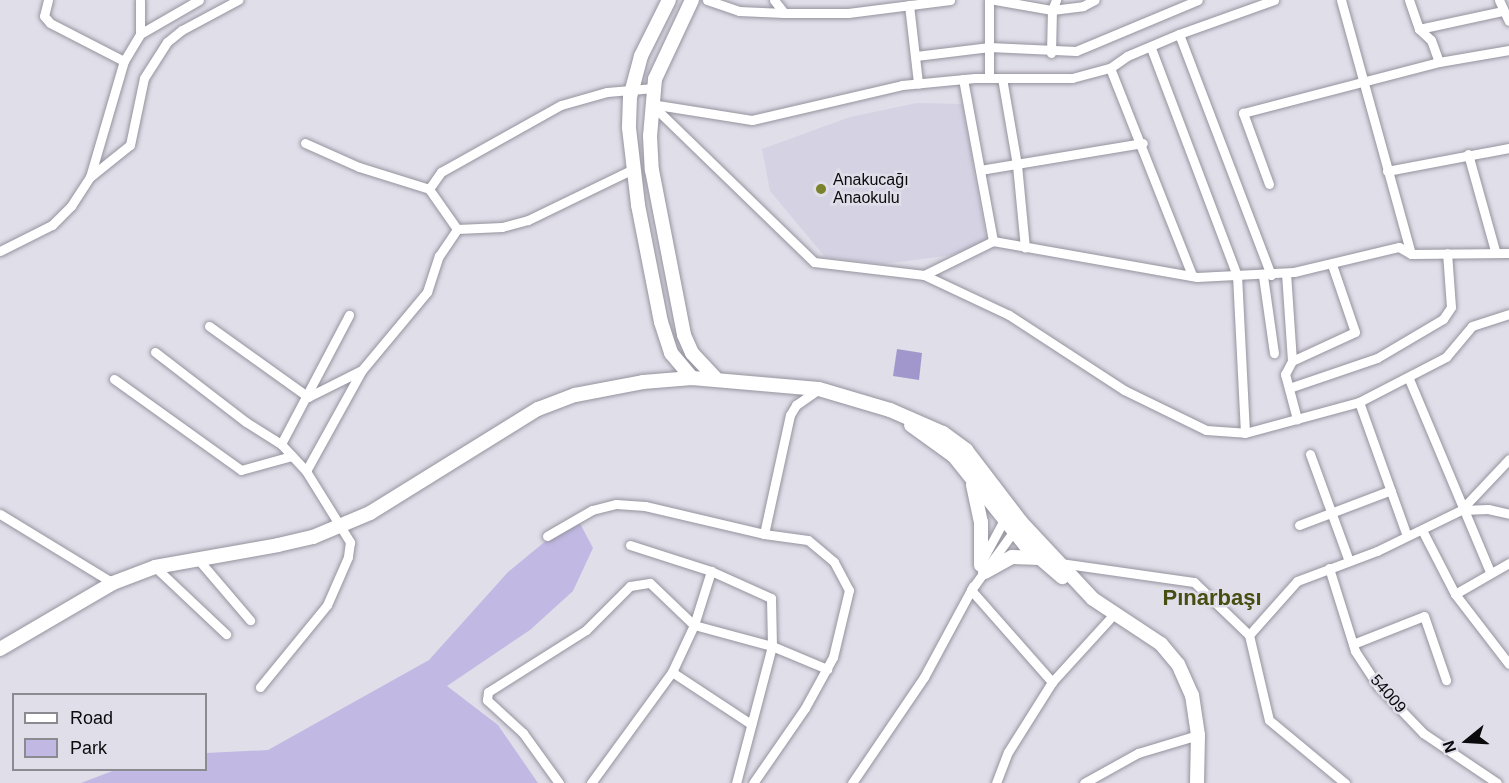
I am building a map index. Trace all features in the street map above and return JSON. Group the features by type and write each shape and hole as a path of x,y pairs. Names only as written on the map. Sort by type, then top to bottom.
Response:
{"street":[{"path":"48,0 44,16 50,23 124,61"},
{"path":"140,0 140,34"},
{"path":"0,251 52,225 66,213 90,177 124,61 140,34 199,0"},
{"path":"90,177 130,145 144,78 167,42 182,30 237,0"},
{"path":"669,0 641,56 632,90 629,128 633,169 661,322 671,352 692,378"},
{"path":"692,0 654,88 651,104 652,170 675,298 692,353 716,379"},
{"path":"707,0 739,11 784,13 848,13 950,0"},
{"path":"774,0 784,13"},
{"path":"989,0 989,78"},
{"path":"996,0 1052,10 1083,6 1095,0"},
{"path":"1051,53 1052,10 1056,0"},
{"path":"1051,53 1099,44 1197,0"},
{"path":"651,104 752,120 918,83 989,78 1072,78 1110,68 1127,56 1151,48 1179,34 1274,0"},
{"path":"1341,0 1411,254"},
{"path":"1409,0 1419,28 1431,40 1439,62"},
{"path":"1500,0 1509,21"},
{"path":"909,5 918,83"},
{"path":"1419,28 1503,11"},
{"path":"1179,34 1267,276 1274,353"},
{"path":"916,56 989,47 1046,48 1051,53"},
{"path":"1151,48 1237,275 1245,434"},
{"path":"1269,184 1243,113 1365,84 1439,62 1509,50"},
{"path":"1110,68 1143,143 1192,275"},
{"path":"1002,78 1017,165 1025,248"},
{"path":"963,79 993,241"},
{"path":"429,189 441,172 561,105 632,90 654,88"},
{"path":"651,104 814,262 924,275 1010,315 1124,390 1206,430 1245,434 1359,402 1409,379 1446,357 1472,326 1509,314"},
{"path":"305,143 359,167 429,189 457,229"},
{"path":"980,170 1143,143"},
{"path":"1387,171 1509,148"},
{"path":"1468,154 1495,251"},
{"path":"457,229 502,227 528,220 633,169"},
{"path":"306,471 362,370 427,292 439,256 457,229"},
{"path":"924,275 993,241 1192,275 1267,276 1332,265 1399,247 1411,254 1447,253 1463,256 1495,251 1509,253"},
{"path":"1289,388 1377,358 1443,319 1451,307 1447,253"},
{"path":"1292,361 1355,332 1332,265"},
{"path":"1286,273 1292,361 1286,374 1297,419"},
{"path":"281,444 308,397 349,315"},
{"path":"209,326 308,397"},
{"path":"155,352 246,422 281,444 306,471 350,542 348,557 327,605 260,687"},
{"path":"308,397 362,370"},
{"path":"0,649 113,583 155,567 278,545 370,513 538,409 612,387 692,378 716,379 819,389 890,410 943,433 966,450 1008,514"},
{"path":"114,379 241,470 292,456"},
{"path":"1409,379 1461,510 1490,572"},
{"path":"764,534 790,415 819,389"},
{"path":"1359,402 1407,536"},
{"path":"890,410 954,456 969,475 1008,514 1040,558 1093,599 1161,644 1178,664 1192,695 1198,735 1197,783"},
{"path":"1310,454 1349,561"},
{"path":"1249,635 1297,581 1422,530 1461,510 1509,459"},
{"path":"969,475 981,522 983,568"},
{"path":"1299,525 1391,490"},
{"path":"547,536 591,510 616,504 645,506 764,534 808,540 824,550 849,590 826,669 805,708 753,783"},
{"path":"1461,510 1488,509 1509,514"},
{"path":"0,514 113,583"},
{"path":"856,781 924,677 983,568 1008,514"},
{"path":"983,568 1018,526"},
{"path":"1018,526 1093,599"},
{"path":"1422,530 1455,594 1507,657"},
{"path":"630,545 711,571 771,598 772,646 762,694 751,724 736,783"},
{"path":"983,568 1012,557 1040,558"},
{"path":"197,558 250,620"},
{"path":"1455,594 1509,563"},
{"path":"1059,564 1194,582 1249,635 1252,659 1269,720 1345,783"},
{"path":"155,567 226,634"},
{"name":"54009","path":"1329,568 1353,644 1378,686 1424,733 1487,780 1497,783"},
{"path":"598,781 672,672 694,625 711,571"},
{"path":"559,783 523,733 487,700 488,692 586,630 630,586 650,583 694,625 772,646 826,669"},
{"path":"971,590 1052,682"},
{"path":"996,783 1008,752 1052,682 1115,613"},
{"path":"1353,644 1424,616 1446,680"},
{"path":"672,672 751,724"},
{"path":"1084,783 1138,753 1198,735"}],"shaded area":[{"path":"917,103 962,104 987,245 946,256 882,264 825,257 770,191 762,149 850,117"},
{"path":"897,349 922,353 919,380 893,376"}],"green space":[{"path":"576,516 593,548 573,591 530,630 447,686 498,725 538,783 81,783 112,771 207,771 207,753 268,750 429,660 508,572"}],"place":[{"name":"Anakucağı Anaokulu","path":"821,189"}],"district":[{"name":"Pınarbaşı","path":"1212,598"}]}
